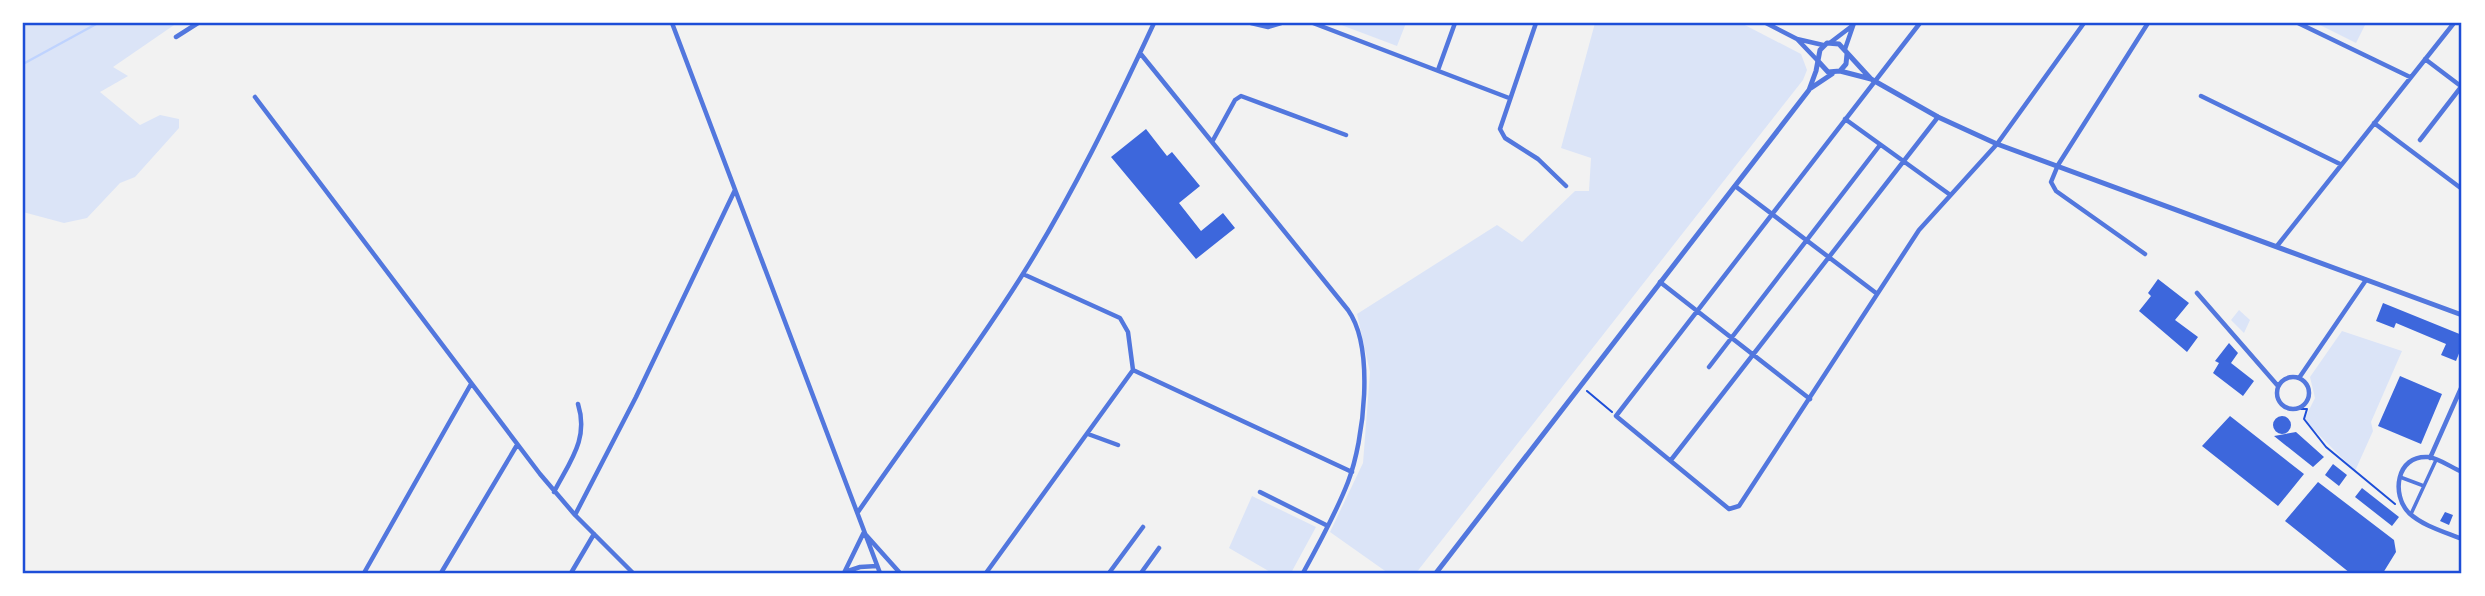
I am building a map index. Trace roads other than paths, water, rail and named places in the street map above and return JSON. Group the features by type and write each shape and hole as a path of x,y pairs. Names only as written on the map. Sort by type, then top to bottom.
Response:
{"street":[{"path":"176,37 198,23"},
{"path":"672,23 880,573"},
{"path":"858,513 963,367 1023,274 1075,184 1154,23"},
{"path":"1251,23 1269,27 1281,23"},
{"path":"1313,23 1509,98"},
{"path":"1438,70 1455,23"},
{"path":"1536,23 1500,124 1502,134 1541,160 1566,186"},
{"path":"1766,23 1797,39 1823,46 1853,24"},
{"path":"1920,23 1873,80 1773,215 1616,416 1734,509 1810,399 1919,230 1997,144 2084,23"},
{"path":"2144,254 2056,191 2051,182 2057,165 2148,23"},
{"path":"2298,23 2410,77"},
{"path":"2277,246 2454,23"},
{"path":"1436,573 1809,90 1846,64 1846,51 1853,24"},
{"path":"1797,39 1824,69 1873,80 1938,117 1997,144 2462,315"},
{"path":"1831,42 1846,51 1873,80"},
{"path":"1809,90 1823,46"},
{"path":"1140,53 1358,326 1362,340 1363,392 1352,472 1303,573"},
{"path":"2420,140 2462,87 2425,59"},
{"path":"1212,142 1234,100 1241,96 1346,135"},
{"path":"2201,96 2340,164"},
{"path":"256,97 554,492 633,573"},
{"path":"1671,460 1938,117"},
{"path":"1845,119 1949,194"},
{"path":"2374,122 2462,189"},
{"path":"1709,367 1880,145"},
{"path":"1735,186 1876,293"},
{"path":"575,515 636,397 736,188"},
{"path":"986,573 1133,370 1128,332 1120,318 1023,274"},
{"path":"2299,378 2366,280"},
{"path":"1660,282 1810,399"},
{"path":"2197,293 2278,386 2279,402 2287,408 2297,409 2305,404 2309,394 2306,385 2299,378 2284,379 2278,386"},
{"path":"1133,370 1352,472"},
{"path":"364,573 471,384"},
{"path":"2410,514 2424,486 2462,386"},
{"path":"554,492 583,434 578,404"},
{"path":"1088,433 1118,445"},
{"path":"441,573 517,445"},
{"path":"2462,472 2433,459 2409,464 2399,477 2399,495 2410,514 2462,539"},
{"path":"2399,477 2424,486"},
{"path":"1259,492 1328,526"},
{"path":"1109,573 1143,527"},
{"path":"844,573 865,533"},
{"path":"865,533 900,573"},
{"path":"571,573 594,534"},
{"path":"1141,573 1159,548"},
{"path":"844,573 860,567 877,566"}],"waterway":[{"path":"23,64 98,23"}]}
